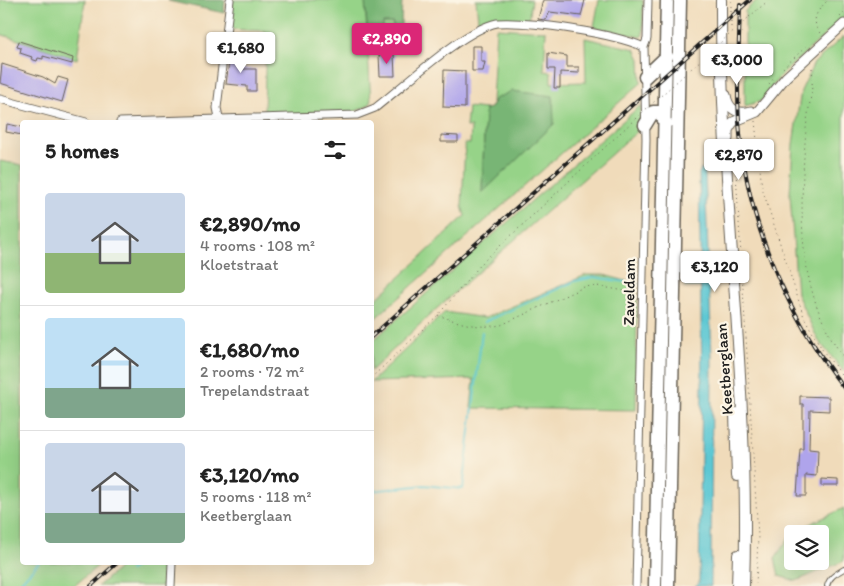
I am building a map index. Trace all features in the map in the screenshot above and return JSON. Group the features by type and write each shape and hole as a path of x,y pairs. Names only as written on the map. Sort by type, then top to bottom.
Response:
{"highway":[{"path":"656,586 667,0"},
{"path":"668,586 680,0"},
{"path":"645,77 667,56"},
{"path":"640,122 653,112 659,112 666,123"}],"main road":[{"name":"Keetberglaan","path":"715,0 717,120 734,384 738,489 736,586"},
{"name":"Keetberglaan","path":"722,0 721,72 725,159 744,444 744,586"}],"street":[{"path":"220,120 217,108 230,0"},
{"name":"Zaveldam","path":"636,586 642,294 640,122 645,77 644,47 647,39 648,0"},
{"path":"246,120 348,116 366,112 394,93 466,37 488,25 497,23 575,30 644,47"},
{"path":"725,159 730,126 736,120 754,114 786,77 844,24"},
{"path":"721,72 730,108 746,113 762,106"},
{"path":"0,99 79,120"},
{"path":"171,586 172,565"}],"lane":[{"path":"827,586 828,582 844,569"}],"path":[{"path":"730,35 731,0"},
{"path":"374,375 438,315 483,262 640,122 769,0"},
{"path":"821,34 815,27 814,18 818,10 828,0"},
{"path":"812,68 813,79 808,108 802,199 803,252 808,284 817,311 844,358"},
{"path":"754,114 762,188 804,317 823,351 844,378"},
{"path":"735,165 748,345 758,536 756,586"},
{"path":"438,315 458,322 487,328 501,325 584,287 597,286 642,294"}],"green space":[{"path":"0,0 85,0 77,59 0,34"},
{"path":"168,0 225,0 224,13 168,1"},
{"path":"233,0 365,0 371,103 362,109 336,115 264,116 266,31 229,29"},
{"path":"365,0 402,0 400,51 393,50 393,23 383,23 383,39 376,39 376,53 369,53"},
{"path":"476,0 532,0 529,22 478,20"},
{"path":"599,0 643,0 643,34 641,37 594,27"},
{"path":"757,0 844,0 844,18 782,74 761,101 745,106 745,11"},
{"path":"382,23 393,23 393,50 376,50 375,39"},
{"path":"496,28 546,31 544,71 551,72 551,83 586,82 585,38 635,49 640,59 641,83 374,319 374,301 465,216 462,206 465,143 470,144 471,127 466,127 468,107 485,109 482,192 495,99 492,103"},
{"path":"844,36 844,372 818,340 797,294 790,194 793,144 801,91 814,63"},
{"path":"512,91 553,96 554,124 482,193 485,109 490,108 495,99"},
{"path":"641,105 640,129 434,311 374,368 374,339"},
{"path":"0,161 20,165 20,565 99,565 74,586 0,586"},
{"path":"586,275 604,275 637,284 636,410 471,408 474,379 374,382 374,379 445,312 485,318"},
{"path":"844,508 844,561 829,567 829,525 808,525"},
{"path":"784,545 784,570 822,570 796,581 779,576 775,558"},
{"path":"123,565 168,565 168,586 98,586"}],"water":[{"path":"701,169 705,171 712,357 711,586 695,586 699,582 702,385 699,173"}],"building":[{"path":"543,0 585,0 581,16 550,12 545,20 538,19"},
{"path":"19,41 73,58 72,64 43,56 43,59 38,58 37,61 31,59 32,57 20,53 21,48 17,47"},
{"path":"472,46 481,46 481,62 485,62 483,71 472,71"},
{"path":"240,53 240,69 256,69 256,91 247,91 247,86 226,84 230,54"},
{"path":"548,53 567,56 567,67 579,67 579,73 560,72 560,88 554,88 555,69 548,69"},
{"path":"394,54 395,76 380,76 379,55"},
{"path":"2,64 43,77 55,84 58,77 68,80 62,102 0,83"},
{"path":"444,70 465,71 465,108 443,107"},
{"path":"7,124 20,127 20,135 6,132"},
{"path":"441,135 458,136 458,142 441,142"},
{"path":"800,396 829,397 829,411 810,410 809,449 818,450 817,476 806,475 806,496 797,496 800,449 803,449 803,404 800,404"},
{"path":"822,479 838,480 838,486 822,486"}],"waterway":[{"path":"484,322 575,281 594,277 638,284"},
{"path":"686,286 703,286"},
{"path":"374,491 424,485 463,489 482,332"},
{"path":"17,586 36,565"},
{"path":"130,571 137,565"}],"railway":[{"path":"374,334 750,0"},
{"path":"740,5 738,102 740,134 752,202 762,236 788,300 824,360 844,388"},
{"path":"91,586 115,565"}]}
